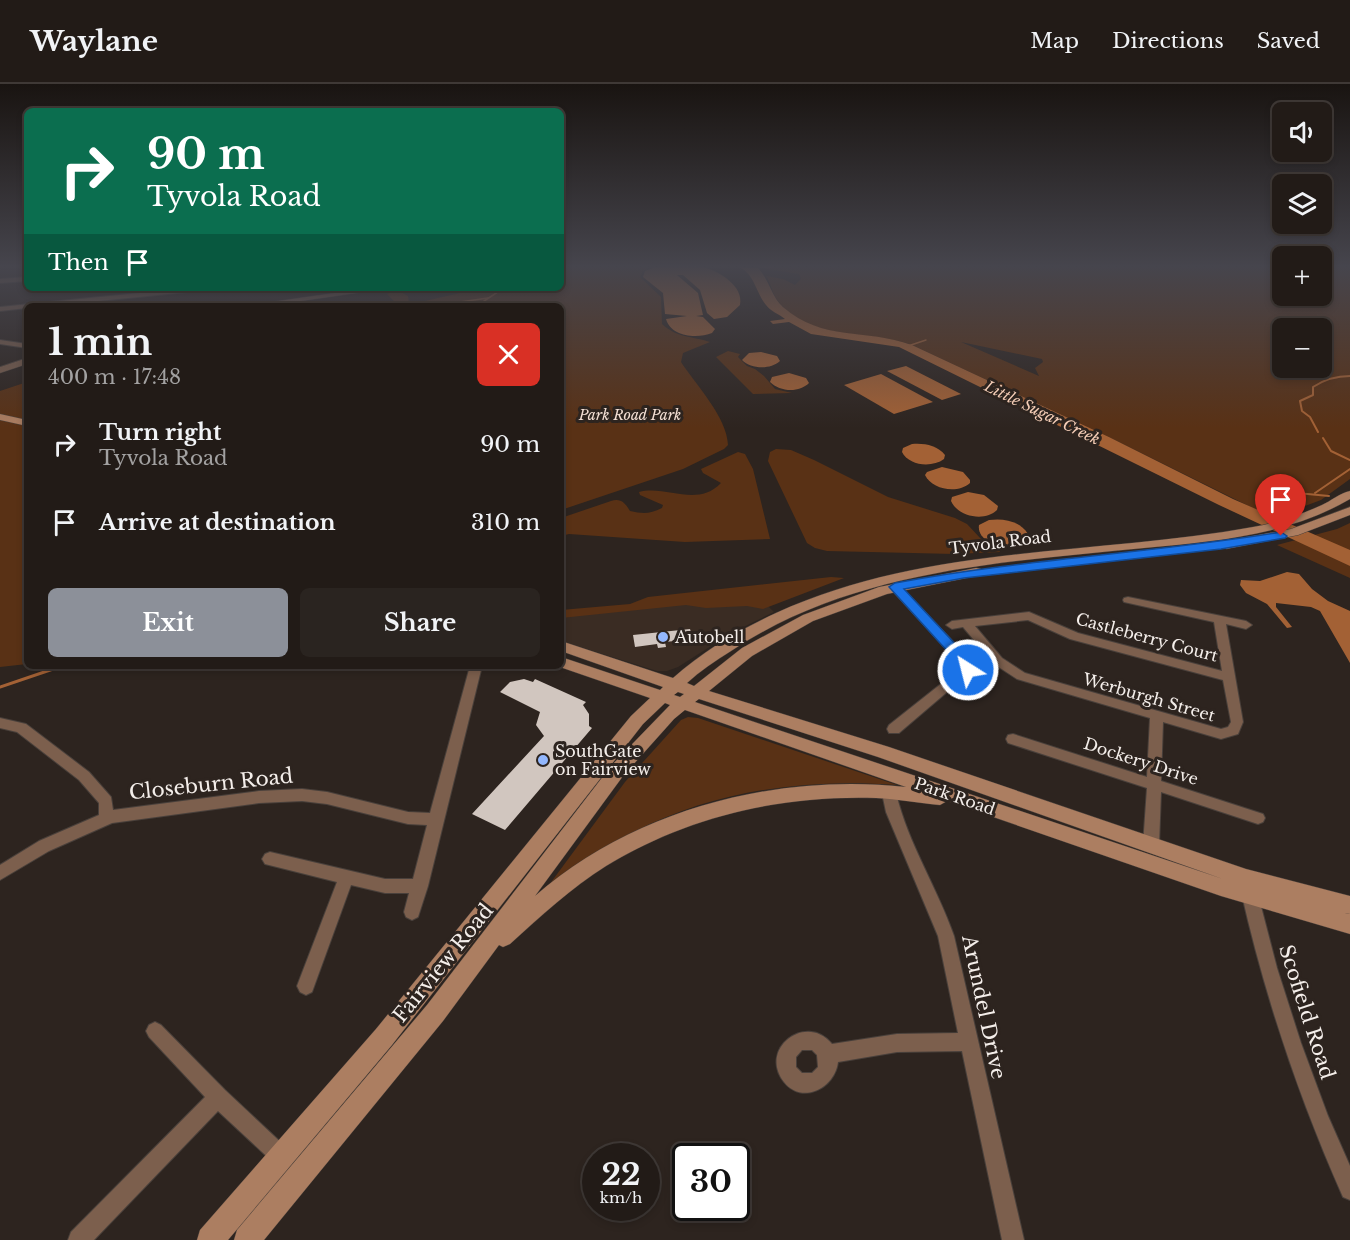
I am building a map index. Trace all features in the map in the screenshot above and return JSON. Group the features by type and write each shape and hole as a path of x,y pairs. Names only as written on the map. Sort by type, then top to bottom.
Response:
{"main road":[{"path":"0,417 24,422"},
{"path":"0,424 24,429"},
{"name":"Tyvola Road","path":"677,694 722,649 772,620 824,597 884,578 948,566 1249,531 1324,509 1350,494"},
{"name":"Tyvola Road","path":"677,694 784,630 838,605 895,587 964,574 1212,547 1265,538 1317,525 1350,511"},
{"name":"Park Road","path":"564,647 677,694 1004,813 1248,887 1350,924"},
{"name":"Park Road","path":"564,663 883,752 1151,845 1248,887 1350,905"},
{"name":"Fairview Road","path":"247,1240 465,975 617,771 656,727 677,694"},
{"name":"Fairview Road","path":"210,1240 405,1011 624,737 677,694"},
{"path":"465,975 523,918 600,860 660,828 714,808 760,797 833,790 936,798 1004,813"}],"street":[{"path":"0,342 24,346"},
{"path":"0,370 24,362"},
{"path":"894,729 968,669 954,650 895,587"},
{"path":"1128,600 1246,625"},
{"name":"Castleberry Court","path":"952,625 1029,616 1074,636 1229,677"},
{"name":"Werburgh Street","path":"966,623 998,661 1016,674 1213,733 1229,732 1235,728 1237,722 1219,620"},
{"path":"412,912 475,669"},
{"path":"1151,845 1157,717"},
{"path":"0,723 21,728 84,776 106,801 106,818"},
{"name":"Dockery Drive","path":"1013,739 1258,818"},
{"name":"Arundel Drive","path":"889,793 904,845 942,924 1013,1240"},
{"name":"Closeburn Road","path":"0,873 44,846 106,818 259,797 302,795 351,803 408,818 437,820"},
{"path":"270,859 385,886 420,886"},
{"path":"306,986 346,877"},
{"name":"Scofield Road","path":"1248,887 1264,954 1286,1028 1329,1143 1350,1190"},
{"path":"155,1030 218,1097 282,1157"},
{"path":"826,1055 884,1043 969,1042"},
{"path":"79,1240 218,1097"}],"shaded area":[{"path":"761,599 774,612 733,632 678,667 667,671 657,671 564,642 564,612"}],"green space":[{"name":"Park Road Park","path":"564,321 662,321 668,329 679,334 710,342 683,353 681,362 717,412 728,445 683,469 564,509"},
{"path":"803,321 1272,321 1272,378 1332,378 1332,321 1350,321 1350,479 1321,500 1273,518 1109,437 912,345 895,340 823,329","holes":["961,342 1042,359 1043,362 1035,368 1039,376"]},
{"path":"728,351 740,354 738,357 747,366 764,376 775,389 792,393 753,394 716,357"},
{"path":"24,383 24,664 0,667 0,391"},
{"path":"776,449 791,450 888,497 955,518 967,524 981,539 999,549 1000,552 955,554 827,551 815,548 807,543 768,461 770,452"},
{"path":"738,452 745,454 753,469 770,539 685,542 564,535 564,517 614,500 620,501 630,511 650,512 662,508 663,505 640,495 639,492 702,494 721,483 703,473 701,469"},
{"path":"1350,523 1350,578 1277,545 1337,529"},
{"path":"831,577 844,578 763,609 747,606 706,608 686,605 564,618 564,610 630,604 648,597"},
{"path":"688,717 698,718 897,785 829,783 796,786 762,790 697,806 619,840 589,857 549,885 625,782 681,720"}],"water":[{"path":"667,321 707,321 715,329 706,335 692,336 679,333"},
{"name":"Little Sugar Creek","path":"770,321 804,321 829,330 895,340 912,345 1109,437 1233,499 1350,550 1350,566 1219,505 899,347 811,334 789,322 773,324"},
{"path":"761,352 777,356 780,361 771,366 761,367 750,365 742,360 749,353"},
{"path":"906,366 961,394 942,400 887,371"},
{"path":"789,373 806,378 809,383 790,390 779,388 770,382 772,377"},
{"path":"881,374 933,402 894,414 844,385"},
{"path":"912,444 926,444 934,447 945,455 944,459 933,464 915,463 905,457 902,452 903,448"},
{"path":"942,467 963,472 970,483 952,489 933,484 925,475 927,472"},
{"path":"968,492 984,495 998,506 997,510 992,514 979,517 959,511 951,501 952,497"},
{"path":"989,520 1006,520 1016,523 1028,534 1028,539 1015,546 990,542 980,532 979,525"},
{"path":"1287,572 1299,574 1312,589 1328,601 1350,611 1350,663 1320,611 1311,607 1276,603 1276,607 1292,627 1287,628 1267,604 1246,593 1240,585 1241,580 1260,581"}],"building":[{"name":"Autobell","path":"690,629 693,639 665,642 666,647 658,648 657,644 635,647 633,635"},
{"name":"SouthGate on Fairview","path":"524,679 533,682 535,679 586,702 583,705 589,714 589,726 592,728 505,830 472,814 544,736 536,725 540,712 500,692 510,682"}],"waterway":[{"path":"908,346 926,340"},
{"path":"1318,432 1310,417 1302,411 1300,401 1313,395 1313,387 1322,382 1335,377 1350,376"},
{"path":"1323,438 1331,451 1350,460"},
{"path":"1315,493 1350,469"},
{"path":"1262,503 1286,492 1329,496"},
{"path":"0,687 53,669"}],"place":[{"name":"Autobell","path":"663,637"},
{"name":"SouthGate on Fairview","path":"543,760"}],"route":[{"path":"968,670 954,650 895,587 964,574 1221,546 1281,536"}]}
